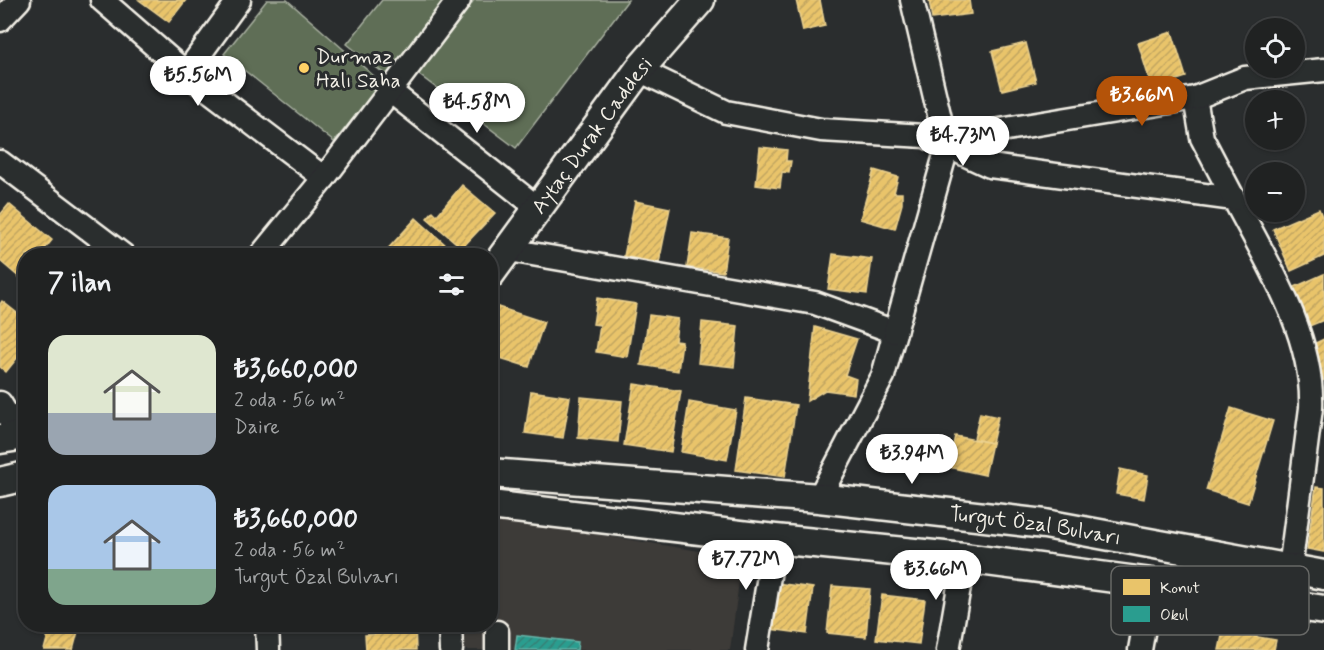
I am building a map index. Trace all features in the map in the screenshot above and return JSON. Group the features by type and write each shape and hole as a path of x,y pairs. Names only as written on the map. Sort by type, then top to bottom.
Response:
{"main road":[{"name":"Aytaç Durak Caddesi","path":"498,264 639,70 700,0"},
{"name":"Turgut Özal Bulvarı","path":"498,474 819,498 1045,524 1279,566"},
{"path":"0,482 18,478"},
{"name":"Turgut Özal Bulvarı","path":"498,507 964,558 1111,578"},
{"name":"Turgut Özal Bulvarı","path":"1309,572 1324,575"},
{"name":"Turgut Özal Bulvarı","path":"1309,608 1324,610"}],"street":[{"path":"0,20 19,0"},
{"path":"102,0 186,73 324,178"},
{"path":"186,73 239,0"},
{"path":"267,248 324,178 459,0"},
{"path":"819,498 883,376 947,148 912,0"},
{"path":"639,70 726,112 821,130 925,136 990,166 1234,199"},
{"path":"947,148 970,135 1195,98 1245,78 1324,70"},
{"path":"390,91 539,209"},
{"path":"1195,98 1202,138 1284,293 1304,351 1312,386 1290,566"},
{"path":"0,162 114,248"},
{"path":"509,250 815,303 895,332"},
{"path":"0,403 15,437"},
{"path":"757,650 775,539"},
{"path":"948,650 964,558"},
{"path":"267,632 268,650"},
{"path":"450,632 451,650"},
{"path":"1140,650 1143,635"}],"shaded area":[{"path":"498,518 742,558 730,650 461,650 460,632 498,632"}],"green space":[{"name":"Durmaz Halı Saha","path":"267,0 287,0 382,83 334,142 224,54"},
{"path":"382,0 447,0 387,76 347,44"},
{"path":"474,0 628,0 516,148 418,74"}],"building: Konut":[{"path":"139,0 186,0 169,22"},
{"path":"796,0 820,0 825,26 803,31"},
{"path":"929,0 969,0 971,14 932,19"},
{"path":"1172,32 1186,77 1152,88 1138,43"},
{"path":"1026,43 1036,82 1002,90 992,51"},
{"path":"760,147 787,150 786,161 791,161 789,173 782,172 780,188 756,185"},
{"path":"874,170 898,177 894,193 902,193 902,204 895,229 860,219"},
{"path":"462,185 495,213 462,248 427,218 433,211 437,215"},
{"path":"635,201 670,208 659,263 624,256"},
{"path":"9,204 52,240 46,248 18,248 18,276 0,261 0,215"},
{"path":"1319,209 1324,221 1324,256 1291,271 1273,229 1289,222 1305,222 1305,215"},
{"path":"416,218 449,248 389,248"},
{"path":"692,233 728,238 723,272 687,267"},
{"path":"833,254 872,259 867,294 828,289"},
{"path":"1324,274 1324,320 1302,329 1286,291"},
{"path":"597,298 636,304 627,357 596,352 600,325 593,324"},
{"path":"2,301 18,314 18,357 6,372 0,367 0,304"},
{"path":"498,307 544,322 529,367 498,357"},
{"path":"649,315 678,319 675,341 682,342 678,371 641,365"},
{"path":"702,322 738,326 734,367 698,363"},
{"path":"815,327 857,339 845,375 856,379 854,394 825,390 807,401"},
{"path":"1324,339 1324,381 1309,346"},
{"path":"634,384 681,391 671,452 624,445"},
{"path":"531,391 570,397 563,438 525,433"},
{"path":"581,397 622,401 618,442 578,438"},
{"path":"746,398 796,405 785,477 736,470"},
{"path":"689,402 736,410 727,460 681,452"},
{"path":"1231,408 1273,421 1248,503 1206,490"},
{"path":"980,413 998,417 992,443 974,439"},
{"path":"955,436 992,443 985,475 948,467"},
{"path":"1120,469 1148,475 1144,499 1116,494"},
{"path":"1316,487 1324,488 1324,552 1307,549"},
{"path":"776,583 813,588 807,634 770,629"},
{"path":"832,586 870,589 866,637 827,633"},
{"path":"882,595 925,600 919,644 876,639"},
{"path":"49,632 78,632 73,650 44,650"},
{"path":"379,632 415,632 416,650 366,650 365,635 379,634"},
{"path":"1222,635 1247,635 1276,640 1274,650 1219,650"}],"building: Okul":[{"path":"517,635 578,642 577,650 515,650"}],"place":[{"name":"Durmaz Halı Saha","path":"304,68"}]}
